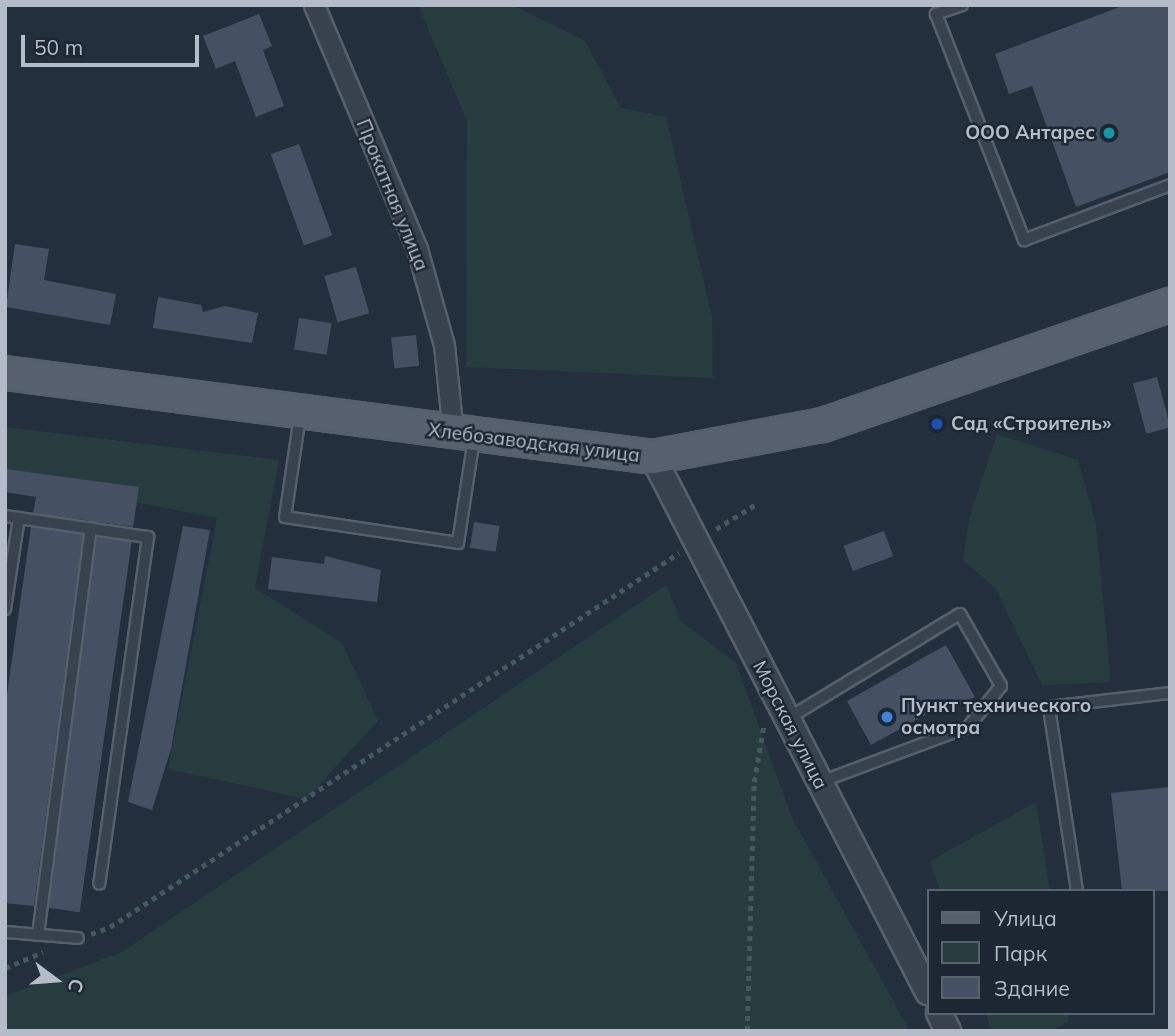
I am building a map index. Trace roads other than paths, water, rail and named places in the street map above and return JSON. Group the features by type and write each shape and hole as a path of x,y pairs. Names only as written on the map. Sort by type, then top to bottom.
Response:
{"main road":[{"name":"Хлебозаводская улица","path":"5,373 464,435 653,457 824,425 1170,305"}],"street":[{"name":"Прокатная улица","path":"314,5 417,249 444,345 464,435"},
{"name":"Морская улица","path":"653,457 926,988"},
{"path":"940,1015 948,1031"}],"lane":[{"path":"962,5 936,15 1024,240 1170,185"},
{"path":"300,412 285,517 458,543 464,435"},
{"path":"5,516 148,537 99,884"},
{"path":"5,609 19,518"},
{"path":"38,935 91,528"},
{"path":"786,719 960,614 1001,686 968,727 819,782"},
{"path":"1077,889 1049,708 1170,693"},
{"path":"5,932 78,939"}],"place":[{"name":"ООО Антарес","path":"1109,133"},
{"name":"Сад «Строитель»","path":"937,424"},
{"name":"Пункт технического осмотра","path":"887,717"}]}
